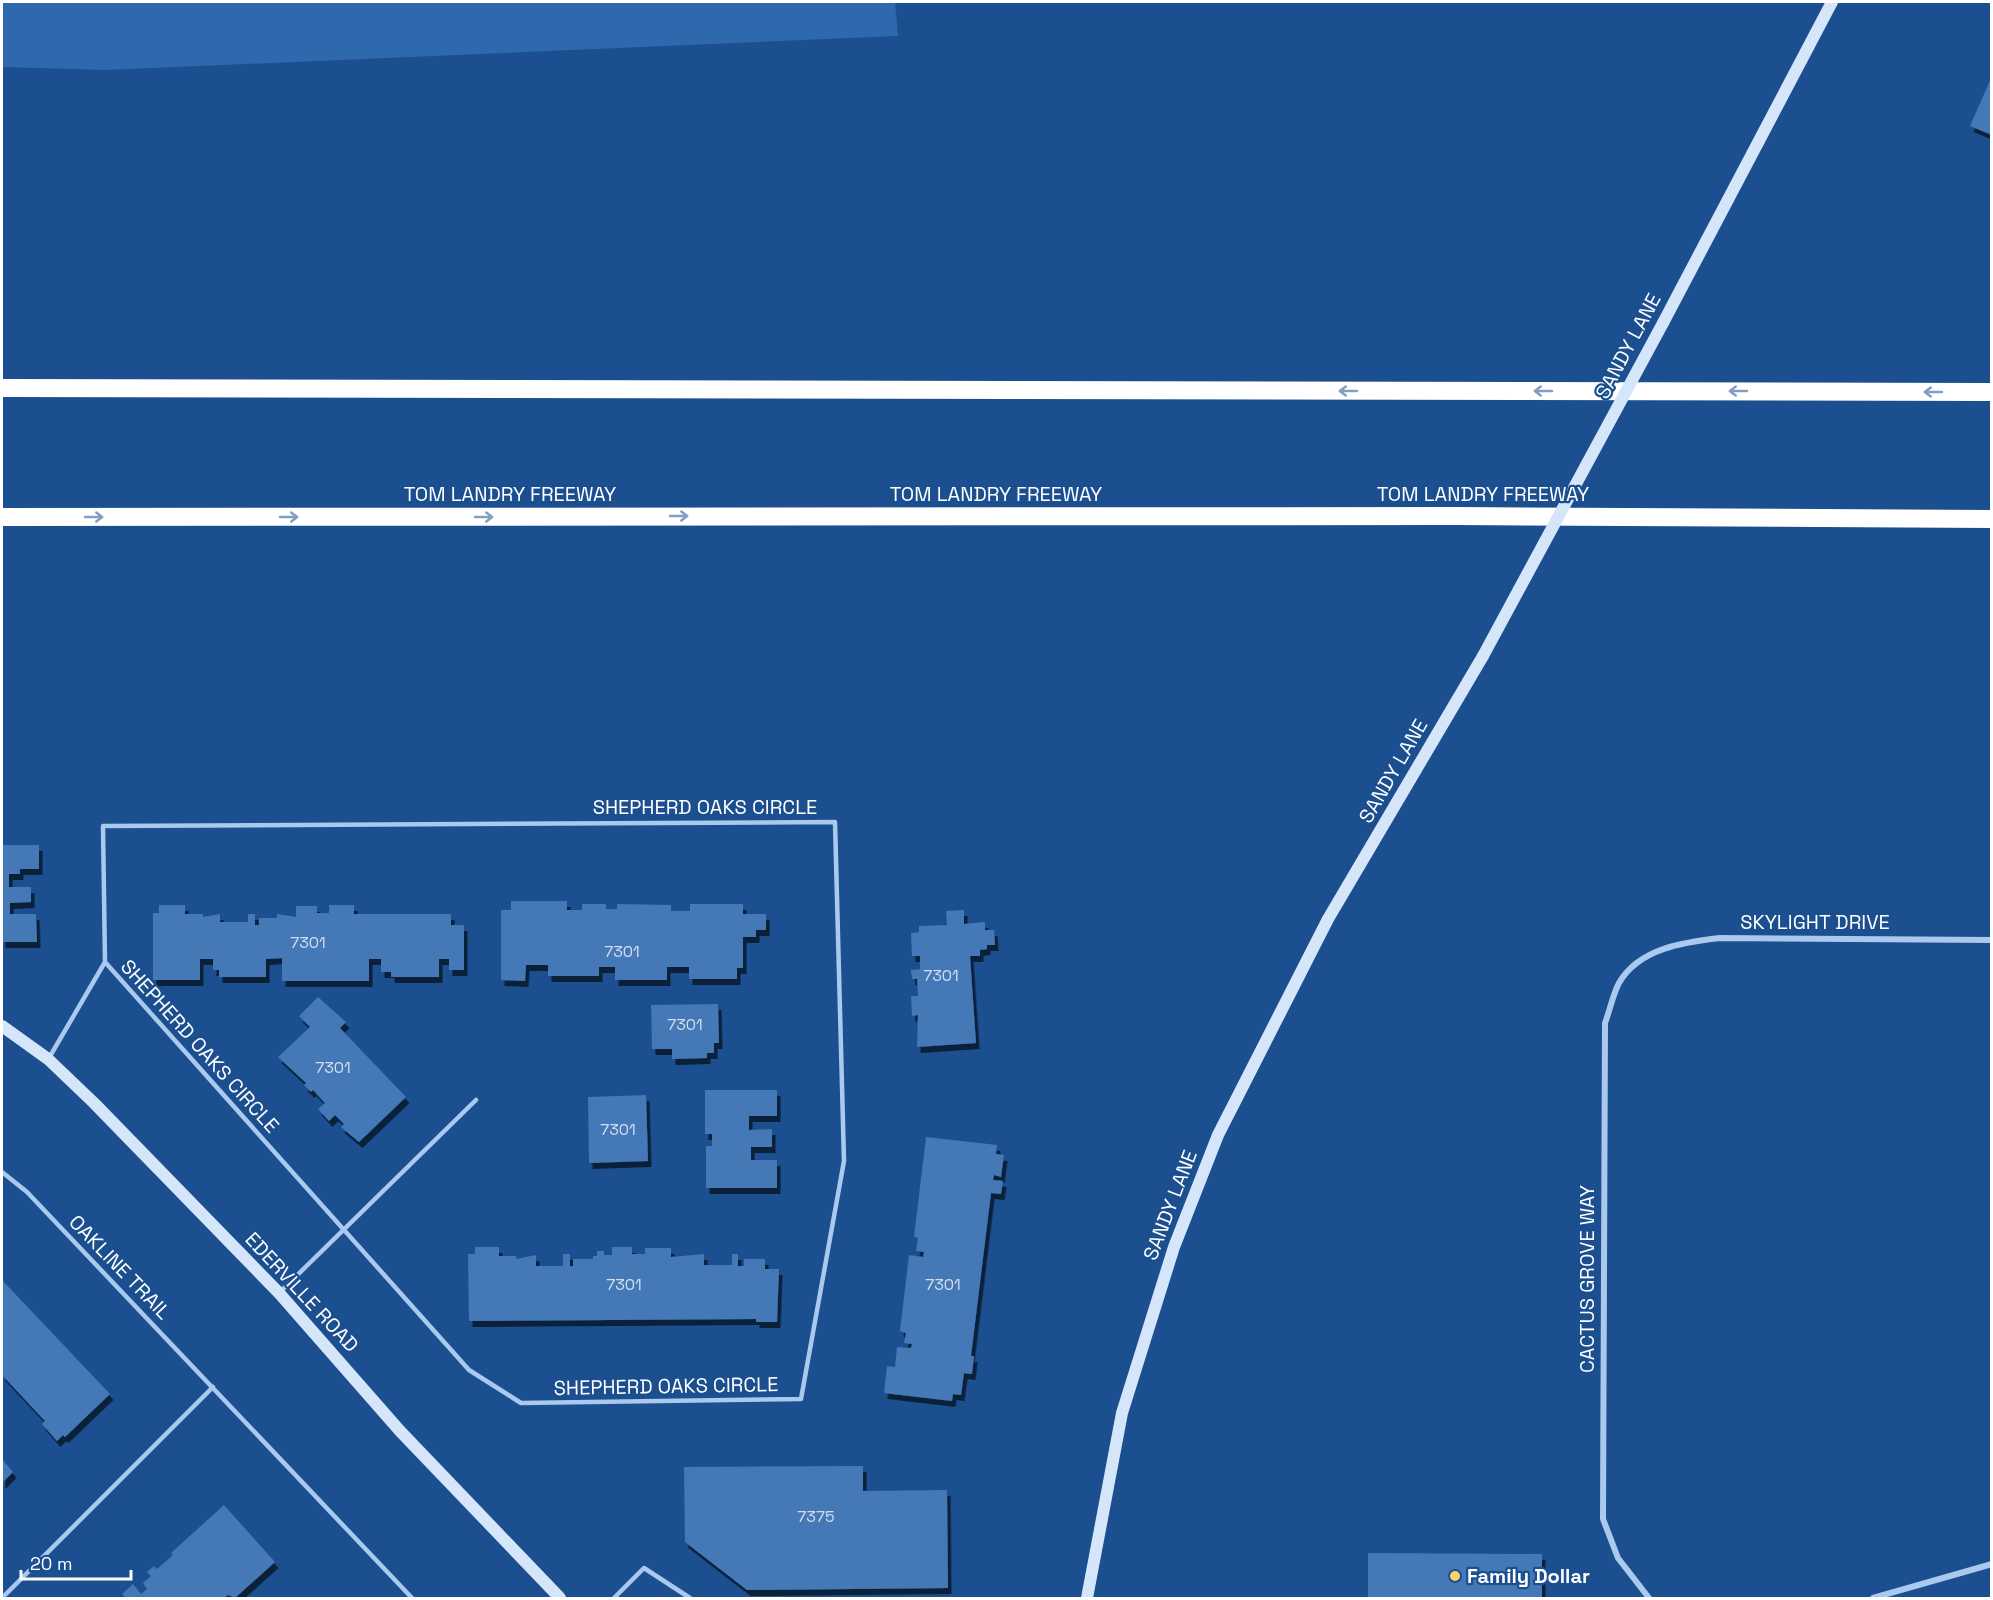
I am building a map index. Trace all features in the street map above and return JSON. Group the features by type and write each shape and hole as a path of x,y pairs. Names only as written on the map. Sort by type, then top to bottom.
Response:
{"highway":[{"path":"2,388 1992,392"},
{"name":"TOM LANDRY FREEWAY","path":"2,517 1468,516 1992,519"}],"street":[{"name":"SANDY LANE","path":"1087,1599 1122,1413 1173,1247 1218,1135 1328,919 1483,656 1663,323 1832,2"},
{"name":"SKYLIGHT DRIVE","path":"1643,959 1680,942 1720,938 1992,940"},
{"name":"CACTUS GROVE WAY","path":"1643,959 1620,982 1605,1023 1603,1519 1617,1558 1649,1599"},
{"name":"EDERVILLE ROAD","path":"2,1026 48,1059 279,1293 400,1431 560,1599"},
{"path":"1873,1599 1992,1564"}],"lane":[{"name":"SHEPHERD OAKS CIRCLE","path":"835,822 844,1161 801,1399 521,1403 469,1370 342,1231 105,962 103,826 835,822"},
{"path":"48,1059 105,962"},
{"path":"279,1293 476,1100"},
{"name":"OAKLINE TRAIL","path":"2,1172 27,1192 412,1599"},
{"path":"2,1599 213,1387"},
{"path":"614,1599 644,1568 690,1599"}],"shaded area":[{"path":"2,2 895,2 898,36 106,70 2,67"}],"building":[{"path":"1992,76 1992,135 1970,126"},
{"path":"2,845 39,845 39,869 20,869 20,874 9,874 9,887 31,887 31,902 10,903 10,914 36,914 37,942 2,942"},
{"path":"511,901 567,901 567,910 582,910 582,904 606,904 606,909 617,909 617,904 671,905 671,911 690,911 690,904 743,904 743,914 766,914 766,930 756,930 756,937 743,937 743,968 737,968 737,979 689,979 689,967 667,967 667,980 615,980 615,967 599,967 599,976 548,976 548,965 526,965 525,981 501,980 501,910 511,910"},
{"path":"159,905 185,905 185,914 203,914 203,917 220,914 220,922 248,922 248,914 255,914 255,925 259,925 259,918 277,918 277,914 296,917 296,906 317,906 317,913 329,913 329,905 354,905 354,914 451,914 451,925 464,925 464,970 449,970 449,959 439,959 439,977 391,977 391,972 381,972 381,959 369,959 369,981 282,981 282,958 266,959 266,977 219,977 219,970 213,970 213,959 200,959 200,980 153,980 153,913 159,913"},
{"path":"964,910 964,924 985,922 985,930 994,930 995,945 987,945 987,949 980,950 980,956 970,956 976,1043 917,1047 918,1015 912,1016 911,996 918,996 917,979 912,979 911,970 920,969 920,956 912,956 911,933 919,932 919,926 947,925 946,911"},
{"path":"318,997 346,1022 340,1028 406,1097 359,1142 341,1127 344,1124 335,1115 329,1121 318,1109 325,1103 313,1090 311,1092 304,1085 306,1083 278,1057 310,1027 299,1016"},
{"path":"718,1004 719,1043 714,1043 714,1053 707,1053 707,1058 672,1059 672,1049 652,1049 651,1005"},
{"path":"705,1090 777,1090 777,1116 749,1116 749,1130 772,1129 772,1147 751,1147 751,1160 777,1160 777,1188 706,1188 706,1146 712,1146 712,1134 705,1134"},
{"path":"646,1095 648,1161 589,1163 588,1097"},
{"path":"926,1137 997,1145 996,1154 1004,1155 1001,1177 994,1175 993,1180 1003,1181 1001,1194 991,1193 971,1356 974,1356 972,1374 964,1373 961,1395 953,1394 952,1401 884,1393 887,1366 895,1367 897,1347 911,1348 912,1344 904,1343 906,1333 900,1331 909,1255 923,1257 924,1252 916,1251 918,1238 914,1237"},
{"path":"475,1247 499,1247 499,1256 516,1256 516,1259 536,1255 536,1266 563,1266 563,1254 570,1254 570,1266 573,1266 573,1259 593,1259 593,1256 597,1256 597,1251 604,1251 604,1255 612,1255 612,1247 632,1247 632,1254 645,1254 645,1248 671,1248 671,1257 704,1254 704,1265 732,1265 732,1254 738,1254 738,1266 744,1266 744,1259 765,1259 765,1269 779,1269 777,1322 756,1322 756,1319 469,1321 468,1254 475,1254"},
{"path":"2,1280 110,1394 65,1437 63,1435 57,1441 42,1424 45,1421 2,1375"},
{"path":"2,1459 13,1472 2,1483"},
{"path":"863,1466 863,1491 947,1490 948,1588 747,1590 685,1542 684,1467"},
{"path":"224,1505 275,1562 235,1598 228,1595 224,1598 126,1598 122,1594 133,1584 141,1594 147,1589 143,1583 151,1576 147,1572 154,1566 157,1569 173,1555 171,1553"},
{"name":"Family Dollar","path":"1368,1553 1542,1554 1542,1598 1368,1598"}],"place":[{"name":"Family Dollar","path":"1455,1576"}]}
